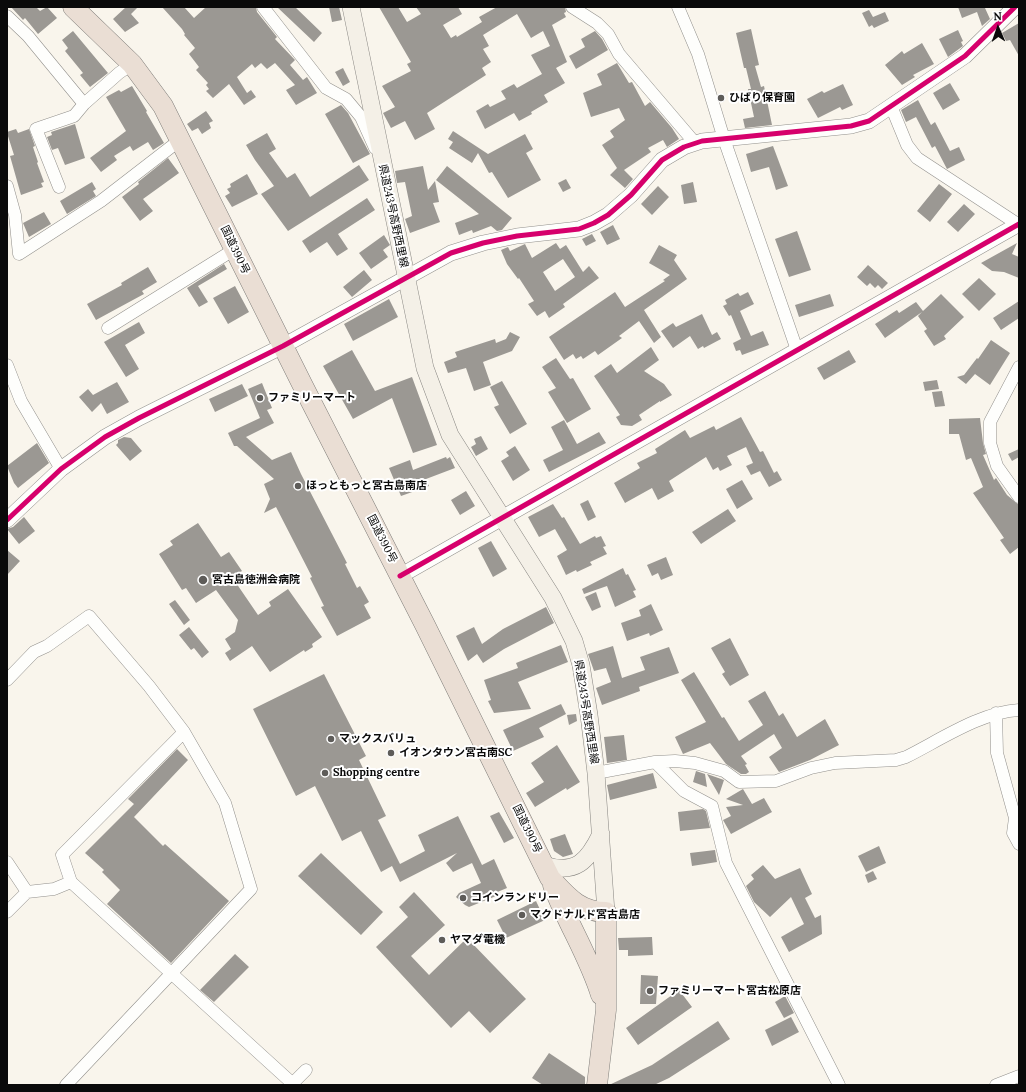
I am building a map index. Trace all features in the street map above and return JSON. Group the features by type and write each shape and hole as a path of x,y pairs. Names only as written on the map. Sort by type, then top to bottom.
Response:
{"highway":[{"name":"国道390号","path":"73,7 132,64 163,106 548,871 564,893 577,904 592,912 606,912"},
{"path":"548,871 567,920 593,970 606,1010"},
{"path":"597,1085 606,1010 606,912"}],"main road":[{"name":"県道243号高野西里線","path":"351,7 381,160 425,368 441,414 450,435 553,598 574,641 581,665 596,773 606,912"},
{"path":"548,871 555,868 576,866 591,853 601,834"}],"street":[{"path":"263,7 326,88 346,98 360,117 381,160"},
{"path":"572,7 597,23 608,34 627,63 695,143"},
{"path":"678,7 698,54 724,139 797,350"},
{"path":"7,520 61,469 105,437 139,418 283,346 451,254 483,243 517,236 579,229 594,223 608,215 631,195 662,160 684,147 695,143 851,126 869,121 965,56 1015,7"},
{"path":"7,16 28,36 84,104"},
{"path":"59,188 36,129 74,116 84,104 119,73 132,64"},
{"path":"400,576 1019,225 917,158 907,145 891,106"},
{"path":"7,186 15,215 19,254 101,201 180,140"},
{"path":"108,328 235,249"},
{"path":"7,365 21,402 61,469"},
{"path":"1019,367 990,422 990,443 997,466 1019,497"},
{"path":"7,680 34,652 47,646 89,616 148,686 184,732 225,803 251,889 66,1085"},
{"path":"596,773 655,762 695,763 724,772 739,782 776,781 811,768 835,763 896,760 906,757 996,713 1019,710"},
{"path":"996,713 997,753 1015,818 1013,833 1019,844"},
{"path":"184,732 62,855 71,882 292,1084 306,1070"},
{"path":"655,762 684,791 712,806 726,863 839,1085"},
{"path":"7,862 27,892"},
{"path":"7,912 27,892 54,889 71,882"},
{"path":"996,1085 1019,1076"}],"building":[{"path":"11,7 36,7 40,11 47,7 57,18 38,34 25,18 23,20"},
{"path":"126,7 138,7 131,14 139,23 125,32 113,19"},
{"path":"162,7 184,7 194,18 206,7 256,7 257,12 277,37 275,39 295,60 290,65 303,80 307,77 317,93 296,105 286,90 295,85 275,63 267,69 261,63 255,68 252,64 237,77 247,93 251,90 256,97 244,105 229,84 213,98 206,91 209,89 206,85 208,83 196,70 199,67 189,54 195,48 184,35 185,34 182,29"},
{"path":"277,7 295,7 322,33 314,42"},
{"path":"329,7 339,7 342,20 332,22"},
{"path":"379,7 398,7 407,22 421,14 416,7 458,7 462,14 443,25 451,38 456,35 457,37 482,22 479,17 497,7 565,7 566,12 564,13 566,17 552,25 567,62 556,68 565,83 544,95 548,102 531,112 532,114 519,121 514,113 485,129 476,111 488,104 490,107 506,99 501,91 514,84 517,88 542,74 531,55 550,46 543,31 531,38 517,14 483,35 489,46 483,49 491,62 482,68 486,75 427,113 435,129 415,140 405,121 391,128 383,113 395,107 382,86 411,71 407,64 411,62"},
{"path":"958,7 987,7 985,8 990,19 982,26 977,12 962,18"},
{"path":"869,10 873,17 885,12 889,21 874,28 872,25 869,27 862,13"},
{"path":"1019,23 1019,56 1010,40 1006,41 1002,33"},
{"path":"751,29 759,65 755,66 761,87 764,86 772,125 745,128 743,119 754,117 748,89 751,89 746,68 744,68 736,33"},
{"path":"958,30 963,41 961,42 963,46 948,57 939,39"},
{"path":"73,31 108,73 90,87 80,75 83,73 65,51 68,48 62,40"},
{"path":"595,31 602,39 608,50 576,69 569,56 585,47 581,39"},
{"path":"922,43 934,64 913,75 915,77 902,85 885,65 902,51 904,54"},
{"path":"617,63 629,83 632,82 645,106 650,102 672,128 679,139 667,147 663,140 648,148 651,152 624,170 633,179 625,188 610,175 617,168 602,145 614,137 610,131 625,120 619,108 591,117 583,93 602,85 597,74"},
{"path":"343,68 350,82 343,86 335,72"},
{"path":"950,83 960,100 943,110 933,93"},
{"path":"843,84 853,105 842,110 840,107 818,118 807,99 822,91 824,93"},
{"path":"132,86 164,143 153,150 148,142 133,151 130,146 114,156 117,160 101,172 90,158 126,131 106,97 119,90 121,92"},
{"path":"918,100 931,125 935,122 950,151 959,147 965,160 947,169 935,146 932,148 916,117 906,122 901,110"},
{"path":"341,105 348,113 370,154 353,163 325,114"},
{"path":"206,111 213,121 209,123 211,128 202,134 198,128 192,131 187,124"},
{"path":"75,124 85,158 65,165 58,148 52,150 47,137 52,135 51,132"},
{"path":"16,129 18,133 29,129 35,146 33,147 38,162 37,163 44,182 41,183 43,187 21,195 10,156 14,155 7,133"},
{"path":"453,131 488,154 525,134 533,149 526,153 541,180 508,198 492,172 489,173 478,153 472,163 449,148 453,142 448,139"},
{"path":"267,133 276,149 269,153 287,178 295,173 310,197 359,165 369,180 288,231 261,194 274,186 246,145"},
{"path":"773,146 788,186 776,190 769,167 751,172 746,154"},
{"path":"168,158 179,173 143,199 153,211 140,221 122,197"},
{"path":"423,166 428,190 435,181 439,202 433,203 440,222 410,233 405,219 412,216 405,182 397,183 395,171"},
{"path":"447,166 512,218 502,230 497,231 491,226 473,233 472,230 459,235 455,223 479,214 436,180"},
{"path":"247,174 258,194 232,207 225,196 230,193 227,189 231,187 230,184"},
{"path":"566,179 571,188 563,192 558,183"},
{"path":"92,182 96,189 93,191 96,196 67,214 60,201"},
{"path":"693,182 697,202 684,204 681,185"},
{"path":"939,184 952,194 930,222 917,211"},
{"path":"658,186 669,197 652,215 641,204"},
{"path":"367,198 375,210 338,234 348,249 337,256 327,242 310,253 302,241"},
{"path":"964,204 975,214 958,232 947,222"},
{"path":"44,212 51,224 29,237 23,223"},
{"path":"613,225 620,239 607,245 600,232"},
{"path":"797,231 811,270 789,277 775,239"},
{"path":"592,234 596,241 586,246 582,239"},
{"path":"384,235 390,245 383,250 388,257 371,269 359,253"},
{"path":"556,243 560,249 566,245 583,272 589,266 599,278 563,304 565,307 549,318 545,311 537,316 528,304 534,301 519,278 518,279 507,264 501,250 508,247 510,251 525,244 532,258","holes":["563,259 575,277 555,291 543,272"]},
{"path":"1017,243 1012,254 1019,257 1019,278 1004,272 992,271 981,263"},
{"path":"659,245 677,255 674,260 687,279 644,310 661,337 654,343 639,321 619,336 622,338 598,355 595,351 583,359 581,356 576,359 573,354 564,360 549,337 615,292 625,307 665,281 663,280 670,275 649,263"},
{"path":"224,264 227,269 198,286 208,302 199,307 187,288"},
{"path":"868,265 888,283 882,289 878,285 875,288 870,283 867,286 857,277"},
{"path":"148,267 157,282 142,291 144,294 96,320 87,304 122,285 121,283"},
{"path":"364,270 372,280 352,297 343,287"},
{"path":"979,278 996,294 979,311 962,294"},
{"path":"235,286 249,312 228,324 213,298"},
{"path":"748,292 754,304 740,311 751,336 763,331 769,345 742,355 740,350 736,351 733,343 741,339 731,315 729,316 723,306 727,304 725,300 738,293 740,296"},
{"path":"830,294 834,306 799,317 795,305"},
{"path":"941,294 964,317 944,336 946,339 934,346 924,331 927,329 918,316 922,312 885,338 875,324 897,310 899,313 916,302 923,311"},
{"path":"389,299 398,317 353,341 344,324"},
{"path":"1019,301 1019,318 1001,330 993,318"},
{"path":"702,314 712,335 717,332 721,339 704,348 703,346 698,349 690,336 673,348 661,331 673,323 676,327"},
{"path":"139,322 145,333 125,345 139,369 126,377 104,342"},
{"path":"510,332 520,337 512,351 483,362 491,385 474,391 466,368 448,373 444,362 457,357 455,352 495,339 496,343 506,339"},
{"path":"991,340 1010,353 990,385 975,374 966,384 957,377 964,375 977,358 978,359"},
{"path":"651,347 659,360 644,371 664,384 672,395 639,415 642,420 632,426 621,425 616,417 620,415 594,376 611,364 617,373"},
{"path":"352,350 375,391 412,377 437,445 413,453 392,398 353,419 323,366"},
{"path":"849,350 856,362 824,380 817,368"},
{"path":"556,358 570,379 573,378 591,409 567,423 548,392 556,388 542,367"},
{"path":"937,380 939,389 925,391 923,382"},
{"path":"502,381 527,424 510,434 494,407 499,405 490,387"},
{"path":"117,382 129,402 107,414 101,403 92,412 79,397 88,389 93,395"},
{"path":"262,383 272,408 267,410 274,423 246,437 272,460 291,452 347,563 345,564 357,588 360,586 369,602 364,605 371,618 337,636 321,607 324,606 310,578 312,577 276,507 264,513 270,499 264,484 274,479 237,446 234,446 228,433 260,418 248,389"},
{"path":"242,384 248,396 215,412 209,399"},
{"path":"942,391 945,406 935,407 932,392"},
{"path":"741,417 760,452 763,451 774,473 777,471 782,480 769,487 760,471 751,475 746,466 753,463 746,447 727,456 732,465 720,471 718,467 713,470 706,457 669,481 674,491 658,500 652,488 625,503 614,483 640,468 637,463 657,453 655,449 685,430 690,438 714,426 716,430"},
{"path":"980,418 986,454 983,455 994,480 996,478 1007,495 1019,505 1019,547 1010,554 1000,540 1004,538 973,493 983,487 971,458 966,460 959,434 949,434 949,419"},
{"path":"564,420 577,444 599,432 606,443 549,472 543,460 563,450 551,427"},
{"path":"481,436 488,449 476,456 471,447 476,444 474,439"},
{"path":"124,437 131,438 142,451 130,461 116,445 118,440"},
{"path":"37,443 49,463 18,488 14,483 7,466"},
{"path":"515,446 530,470 513,481 501,461 509,456 506,452"},
{"path":"1019,449 1019,457 1012,461 1008,454"},
{"path":"446,457 447,459 450,457 455,468 426,479 429,486 401,496 389,468 410,460 413,470"},
{"path":"742,480 753,499 737,509 726,489"},
{"path":"466,491 475,506 460,515 451,500"},
{"path":"588,500 596,517 588,521 580,504"},
{"path":"553,504 562,518 564,517 580,544 595,536 596,538 601,536 606,546 603,547 607,554 590,562 592,565 566,575 557,556 567,550 555,529 539,537 528,517"},
{"path":"728,509 736,521 701,544 692,532"},
{"path":"24,517 35,531 19,544 7,529 13,527"},
{"path":"198,523 221,557 229,552 242,571 232,577 258,615 271,606 269,602 288,589 322,637 312,644 313,647 305,652 304,650 270,672 252,646 230,661 225,653 231,649 225,639 235,632 238,620 216,590 196,603 186,588 182,590 159,554 173,545 170,541"},
{"path":"491,541 507,569 493,577 478,548"},
{"path":"7,550 20,561 7,575"},
{"path":"666,557 673,575 661,580 658,573 652,576 647,565"},
{"path":"623,568 626,575 628,574 636,590 633,591 636,597 615,607 607,586 584,594 582,589"},
{"path":"596,592 601,607 592,611 585,597"},
{"path":"175,600 190,620 184,625 169,604"},
{"path":"651,604 663,630 650,636 649,633 627,641 621,623 641,616 639,610"},
{"path":"546,607 554,623 504,649 483,663 477,654 468,661 456,636 474,627 482,644 503,629"},
{"path":"189,627 209,652 202,658 194,648 191,650 179,635"},
{"path":"730,638 749,675 730,686 722,674 725,672 711,648"},
{"path":"561,645 568,662 518,682 531,709 494,713 488,701 491,700 484,680 518,668 516,663"},
{"path":"613,646 622,678 645,670 640,657 669,647 679,673 639,687 640,691 602,705 596,688 611,682 606,668 594,671 588,654"},
{"path":"694,672 722,718 724,717 739,741 763,725 748,701 765,691 779,716 783,713 797,737 825,719 839,745 810,760 779,772 769,757 782,748 774,734 741,756 747,764 745,765 749,772 746,774 741,774 726,764 710,743 683,754 675,737 706,722 681,680"},
{"name":"Shopping centre","path":"324,674 366,756 359,760 386,816 378,820 400,864 425,851 418,835 458,816 482,865 494,859 507,888 495,893 496,896 469,907 465,905 456,897 459,893 481,883 472,863 453,872 446,863 457,853 400,882 392,866 381,872 361,831 342,841 315,786 296,796 253,709"},
{"path":"561,704 566,714 539,728 544,737 513,751 503,730"},
{"path":"576,714 577,721 569,725 567,715"},
{"path":"624,735 627,760 607,763 604,737"},
{"path":"557,745 580,782 567,790 566,788 535,807 526,793 544,782 531,763"},
{"path":"177,749 188,760 134,817 163,846 165,844 229,901 171,963 107,904 120,890 102,872 104,870 85,853 134,804 128,799"},
{"path":"696,771 705,774 707,787 693,782"},
{"path":"653,773 657,788 610,800 607,785"},
{"path":"707,774 724,780 719,795"},
{"path":"743,789 752,804 764,798 772,812 731,834 723,820 731,816 726,807 743,805 726,799"},
{"path":"703,809 706,811 710,828 680,831 678,812"},
{"path":"499,812 514,838 504,843 490,816"},
{"path":"565,834 573,854 563,857 554,851 550,839"},
{"path":"879,846 886,863 866,872 858,856"},
{"path":"715,850 717,862 692,866 690,853"},
{"path":"321,853 383,912 361,935 298,876"},
{"path":"763,865 775,879 800,868 812,894 805,898 815,918 821,915 822,934 789,952 781,937 804,924 791,897 770,917 754,902 746,886 754,879 751,875"},
{"path":"873,871 877,879 868,883 865,875"},
{"path":"414,892 445,925 411,956 429,975 467,938 526,999 490,1033 469,1011 451,1028 376,947 408,917 399,907"},
{"path":"536,901 545,920 506,938 497,920"},
{"path":"652,937 653,955 628,956 628,950 619,950 618,938"},
{"path":"235,954 249,967 214,1002 200,990"},
{"path":"641,975 658,976 656,1004 640,1004"},
{"path":"679,990 692,1007 638,1045 626,1028"},
{"path":"785,996 794,1013 784,1018 775,1002"},
{"path":"791,1017 799,1032 772,1046 765,1030"},
{"path":"718,1021 730,1039 669,1078 654,1085 609,1085 652,1065"},
{"path":"549,1053 585,1077 585,1085 543,1085 532,1078"}],"cycle path":[{"path":"7,520 61,469 105,437 139,418 283,346 451,253 483,243 517,236 579,229 594,223 608,215 631,195 662,160 684,147 702,141 851,126 869,121 965,56 1015,7"},
{"path":"400,576 1019,224"}],"place":[{"name":"ひばり保育園","path":"721,98"},
{"name":"ファミリーマート","path":"260,398"},
{"name":"ほっともっと宮古島南店","path":"298,486"},
{"name":"宮古島徳洲会病院","path":"203,580"},
{"name":"マックスバリュ","path":"331,739"},
{"name":"イオンタウン宮古南SC","path":"391,753"},
{"name":"Shopping centre","path":"325,773"},
{"name":"コインランドリー","path":"463,898"},
{"name":"マクドナルド宮古島店","path":"522,915"},
{"name":"ヤマダ電機","path":"442,940"},
{"name":"ファミリーマート宮古松原店","path":"650,991"}]}
